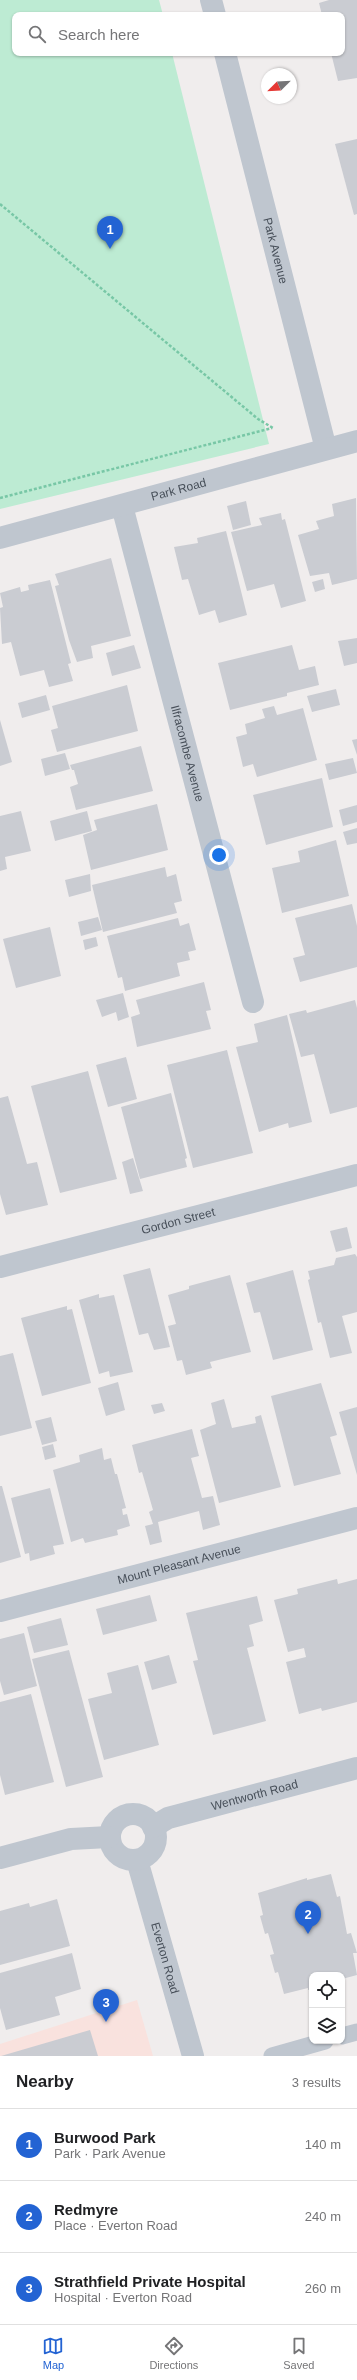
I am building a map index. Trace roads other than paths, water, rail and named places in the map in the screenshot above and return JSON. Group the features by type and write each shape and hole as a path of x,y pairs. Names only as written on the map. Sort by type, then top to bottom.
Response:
{"street":[{"path":"211,0 214,12"},
{"name":"Park Avenue","path":"226,56 326,449"},
{"name":"Park Road","path":"0,538 357,441"},
{"name":"Ilfracombe Avenue","path":"122,506 253,1002"},
{"name":"Gordon Street","path":"0,1267 357,1175"},
{"name":"Mount Pleasant Avenue","path":"0,1610 357,1518"},
{"name":"Wentworth Road","path":"153,1827 168,1818 357,1768"},
{"path":"127,1815 142,1816 153,1827 156,1833 154,1848 150,1853 137,1860 130,1860 118,1855 113,1850 110,1837 114,1823 127,1815"},
{"path":"0,1858 71,1839 110,1837"},
{"name":"Everton Road","path":"137,1860 193,2056"}],"lane":[{"path":"345,2035 357,2032"},
{"path":"272,2056 314,2044"}],"place":[{"name":"Burwood Park","path":"110,249"},
{"name":"Redmyre","path":"308,1934"},
{"name":"Strathfield Private Hospital","path":"106,2022"}]}
